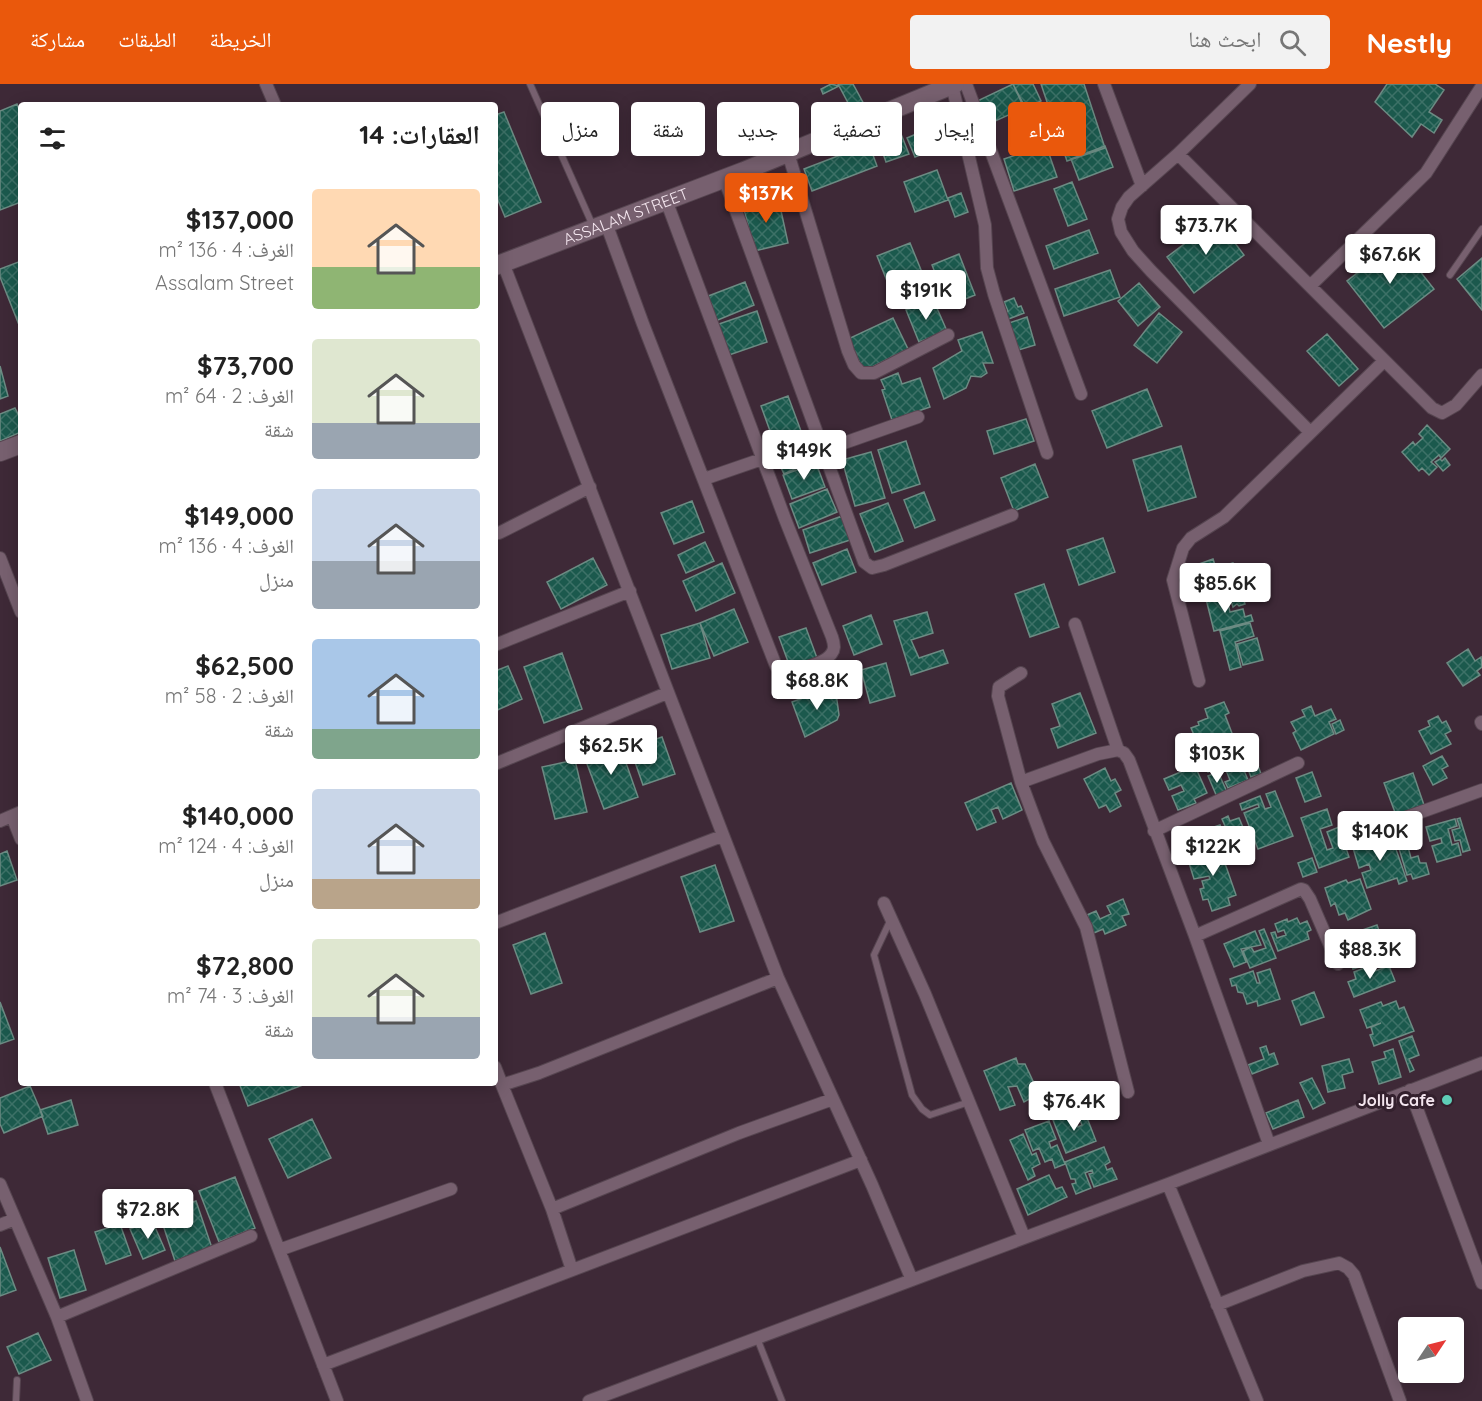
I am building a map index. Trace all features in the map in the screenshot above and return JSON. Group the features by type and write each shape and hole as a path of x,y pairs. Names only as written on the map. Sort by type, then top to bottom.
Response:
{"main road":[{"name":"ASSALAM STREET","path":"799,148 928,89 957,84"},
{"name":"ASSALAM STREET","path":"499,264 780,156"},
{"path":"0,452 18,445"}],"street":[{"path":"266,84 274,102"},
{"path":"957,84 1081,394"},
{"path":"957,84 985,225 987,268 1047,453"},
{"path":"1104,84 1142,186"},
{"path":"1250,84 1178,154 1129,197 1120,213 1118,226 1126,242 1151,271 1310,432"},
{"path":"1310,286 1426,173 1482,86"},
{"path":"1178,154 1432,408 1442,413 1456,405 1482,375"},
{"path":"789,156 848,351 854,365 861,373 874,373 948,335"},
{"path":"724,178 864,562 872,568 1012,515"},
{"path":"600,225 643,324 776,666 782,672 822,662 829,657 834,648 832,637 762,459 666,200"},
{"path":"499,264 590,487 778,978 912,1280"},
{"path":"1199,681 1173,580 1183,548 1191,538 1224,517 1384,361"},
{"path":"824,450 918,417"},
{"path":"704,479 762,459"},
{"path":"499,533 590,487"},
{"path":"0,558 18,604"},
{"path":"498,644 630,591"},
{"path":"1076,624 1118,750"},
{"path":"1022,673 999,687 998,696 1021,782 1043,841 1086,927 1128,1092"},
{"path":"498,763 668,693"},
{"path":"1021,782 1098,754 1118,750 1124,753 1129,760 1269,1144"},
{"path":"1154,831 1298,763"},
{"path":"1360,834 1482,790"},
{"path":"11,816 18,832"},
{"path":"498,922 722,836"},
{"path":"1195,936 1301,889 1310,899 1338,964"},
{"path":"884,903 925,994 1024,1237"},
{"path":"502,1085 539,1073 778,978"},
{"path":"589,1401 1168,1184 1482,1063"},
{"path":"498,1075 552,1209 572,1270"},
{"path":"216,1086 337,1401"},
{"path":"1410,1090 1482,1283"},
{"path":"552,1209 739,1133 833,1099"},
{"path":"323,1365 861,1161"},
{"path":"0,1184 57,1317 87,1401"},
{"path":"1168,1184 1257,1401"},
{"path":"279,1250 451,1188"},
{"path":"0,1225 15,1219"},
{"path":"57,1317 251,1236"},
{"path":"1217,1305 1303,1272 1339,1263 1354,1275 1401,1401"}],"lane":[{"path":"530,84 600,225"},
{"path":"1450,275 1482,229"},
{"path":"891,919 874,955 912,1095 922,1109 930,1115 969,1102"},
{"path":"756,1338 782,1401"},
{"path":"16,1401 17,1380"}],"building":[{"path":"831,84 839,86 823,94 821,89"},
{"path":"838,84 853,84 863,102 848,102"},
{"path":"1013,84 1021,102 1008,102 1008,115 996,121 996,102 975,102"},
{"path":"1013,84 1033,84 1041,101 1022,102"},
{"path":"1041,84 1084,84 1105,148 1086,154 1086,102 1047,102"},
{"path":"1387,84 1435,84 1444,90 1429,112 1442,120 1434,133 1421,124 1412,137 1375,102"},
{"path":"17,104 18,106 18,203 0,210 0,111"},
{"path":"504,112 541,202 505,217 498,200 498,114"},
{"path":"914,135 914,155 907,138"},
{"path":"902,136 909,154 886,162 884,156 902,156"},
{"path":"1105,146 1113,167 1079,180 1071,159 1086,156 1086,153"},
{"path":"838,156 873,156 877,166 812,191 804,169"},
{"path":"1013,156 1050,156 1057,177 1014,191 1004,159"},
{"path":"1065,156 1082,156 1067,161"},
{"path":"937,170 948,200 915,212 904,182"},
{"path":"1072,182 1087,219 1068,226 1054,189"},
{"path":"961,193 968,212 955,217 948,198"},
{"path":"778,197 788,243 754,251 743,205"},
{"path":"1217,219 1244,255 1194,293 1167,257"},
{"path":"1089,230 1098,253 1054,269 1046,246"},
{"path":"1397,242 1434,289 1384,328 1347,281"},
{"path":"910,243 928,287 895,301 877,256"},
{"path":"959,254 975,295 948,306 932,265"},
{"path":"1482,258 1482,310 1457,279"},
{"path":"18,262 18,322 0,277 0,269"},
{"path":"1110,270 1120,297 1064,316 1055,289"},
{"path":"745,282 754,305 713,322 703,298"},
{"path":"1139,283 1160,307 1138,326 1118,301"},
{"path":"1014,298 1024,313 1006,320 1003,313 1008,311 1004,302"},
{"path":"933,299 947,331 919,342 906,310"},
{"path":"757,311 767,342 726,356 716,325"},
{"path":"1159,313 1182,332 1157,363 1134,345"},
{"path":"1027,317 1035,345 1015,351 1006,324"},
{"path":"893,318 908,349 864,371 848,339"},
{"path":"982,332 993,363 983,363 987,373 981,377 971,376 966,388 944,399 933,368 962,351 958,340"},
{"path":"1327,334 1358,369 1339,386 1307,351"},
{"path":"0,366 8,396 0,399"},
{"path":"898,373 902,384 920,378 930,407 892,420 881,380"},
{"path":"1147,389 1162,426 1107,448 1092,411"},
{"path":"788,396 801,431 774,442 761,406"},
{"path":"15,408 18,414 18,433 0,441 0,414"},
{"path":"1026,419 1034,441 994,454 987,431"},
{"path":"1427,425 1450,449 1441,458 1439,455 1431,462 1437,467 1429,475 1422,468 1419,471 1402,452 1413,442 1415,445 1423,438 1419,434"},
{"path":"805,436 816,459 784,474 773,451"},
{"path":"906,441 920,484 892,493 878,450"},
{"path":"1181,446 1196,497 1148,511 1133,460"},
{"path":"871,452 885,498 855,506 842,460"},
{"path":"1445,458 1450,465 1443,471 1435,462"},
{"path":"816,463 825,487 792,499 783,475"},
{"path":"1035,464 1048,497 1014,511 1001,478"},
{"path":"827,489 837,512 799,528 790,504"},
{"path":"924,492 935,520 915,528 904,500"},
{"path":"692,501 704,532 674,544 661,513"},
{"path":"888,503 903,541 875,552 860,514"},
{"path":"842,516 850,540 810,553 803,530"},
{"path":"1103,538 1115,572 1079,585 1067,550"},
{"path":"705,542 714,561 686,573 678,555"},
{"path":"847,549 856,572 822,585 813,563"},
{"path":"593,558 607,585 561,609 547,582"},
{"path":"1213,559 1216,568 1233,563 1241,585 1210,596 1199,564"},
{"path":"722,563 735,593 696,611 683,581"},
{"path":"1044,584 1059,627 1030,637 1015,594"},
{"path":"1241,590 1245,604 1239,606 1237,604 1233,607 1231,601 1225,600 1224,595"},
{"path":"1222,595 1224,604 1228,603 1230,612 1243,609 1245,617 1251,615 1253,621 1214,631 1206,599"},
{"path":"734,609 748,642 714,656 700,623"},
{"path":"927,612 933,633 911,640 919,658 943,650 948,663 911,675 894,621"},
{"path":"871,615 882,644 854,655 843,626"},
{"path":"700,623 710,658 672,669 661,635"},
{"path":"1250,623 1254,636 1235,642 1241,667 1230,670 1220,631"},
{"path":"806,628 817,658 790,667 779,637"},
{"path":"1257,638 1263,660 1243,665 1237,644"},
{"path":"1468,649 1475,661 1481,657 1482,667 1477,671 1480,675 1463,686 1447,663"},
{"path":"562,653 582,709 544,723 524,667"},
{"path":"886,663 895,696 870,703 861,670"},
{"path":"508,666 522,699 498,710 498,670"},
{"path":"835,686 839,715 837,720 805,737 792,702"},
{"path":"1080,693 1096,733 1058,748 1051,729 1060,726 1052,704"},
{"path":"1224,702 1229,713 1225,715 1235,741 1223,745 1228,756 1208,764 1203,752 1206,751 1205,747 1200,749 1191,728 1208,718 1205,709"},
{"path":"1311,706 1315,716 1331,709 1336,719 1329,722 1334,734 1301,750 1293,733 1296,731 1291,722 1305,716 1302,710"},
{"path":"1438,716 1442,723 1446,721 1451,731 1445,734 1451,744 1431,754 1419,731 1430,726 1428,721"},
{"path":"1340,720 1344,730 1336,734 1332,724"},
{"path":"662,737 675,774 643,785 630,748"},
{"path":"1242,740 1247,750 1243,752 1246,759 1241,763 1248,780 1228,788 1225,782 1230,780 1225,768 1208,772 1205,766 1229,756 1226,747"},
{"path":"619,743 638,797 604,809 584,756"},
{"path":"1442,756 1448,766 1442,769 1447,778 1433,785 1423,766"},
{"path":"575,760 587,812 555,819 542,767"},
{"path":"1256,760 1261,774 1251,777 1246,764"},
{"path":"1195,766 1207,793 1194,799 1196,803 1178,810 1172,796 1184,791 1181,785 1169,790 1164,779"},
{"path":"1105,768 1111,781 1115,779 1121,790 1115,793 1121,806 1110,812 1106,805 1099,808 1084,779"},
{"path":"1218,772 1227,792 1217,797 1208,776"},
{"path":"1312,772 1321,796 1305,802 1296,778"},
{"path":"1413,773 1424,805 1396,815 1384,783"},
{"path":"1011,783 1022,810 1003,819 998,807 991,810 996,822 977,830 965,803"},
{"path":"1275,791 1293,836 1258,849 1244,813 1259,807 1258,804 1242,810 1240,804 1260,796 1265,809 1271,807 1266,794"},
{"path":"1327,809 1332,825 1320,829 1327,850 1333,848 1327,832 1339,827 1349,857 1319,868 1301,818"},
{"path":"1228,816 1230,821 1239,818 1253,851 1237,858 1235,853 1227,856 1214,827 1220,825 1225,837 1229,835 1222,819"},
{"path":"1460,818 1470,850 1463,852 1460,840 1455,841 1452,830 1460,828 1457,819"},
{"path":"1455,819 1457,826 1448,829 1452,845 1458,843 1461,855 1437,862 1432,846 1442,843 1441,838 1430,841 1426,827"},
{"path":"1413,830 1414,845 1408,847 1411,858 1418,856 1420,863 1426,863 1429,874 1413,879 1411,874 1407,875 1395,835"},
{"path":"1391,835 1407,881 1399,884 1397,878 1367,888 1362,873 1371,870 1369,864 1359,868 1353,848"},
{"path":"1212,846 1215,854 1221,852 1236,895 1228,898 1230,905 1212,911 1208,899 1203,900 1200,889 1204,888 1202,881 1210,879 1209,876 1194,879 1189,863 1194,861 1191,853"},
{"path":"7,851 17,880 0,886 0,854"},
{"path":"1312,858 1317,872 1303,877 1298,863"},
{"path":"715,865 734,921 700,932 681,877"},
{"path":"1360,879 1371,909 1348,920 1345,913 1339,915 1335,903 1331,906 1325,888 1346,880 1348,883"},
{"path":"1123,899 1129,914 1122,916 1126,925 1105,934 1103,929 1094,933 1087,915 1096,911 1100,919 1111,914 1107,906"},
{"path":"1297,918 1300,924 1307,921 1311,930 1307,932 1309,939 1278,951 1271,933 1275,932 1277,938 1286,935 1284,930 1278,932 1275,924"},
{"path":"1377,925 1382,939 1376,941 1380,953 1387,951 1391,962 1370,969 1368,964 1353,969 1351,963 1346,963 1340,943 1347,941 1345,936"},
{"path":"1264,929 1276,958 1250,968 1243,951 1251,947 1254,952 1266,948 1259,931"},
{"path":"1255,931 1261,945 1241,949 1246,962 1234,967 1224,944"},
{"path":"545,933 562,983 531,994 513,945"},
{"path":"1389,966 1395,981 1354,997 1348,982 1356,979 1354,972 1367,967 1369,973"},
{"path":"1270,969 1280,999 1258,1006 1257,1001 1247,1004 1243,993 1238,992 1236,985 1232,986 1230,979 1253,971 1257,983 1260,983 1257,973"},
{"path":"1314,992 1324,1017 1301,1025 1292,1001"},
{"path":"1396,1001 1399,1009 1404,1007 1414,1031 1374,1046 1370,1035 1373,1034 1371,1027 1381,1023 1367,1028 1360,1010 1381,1002 1383,1006"},
{"path":"0,1002 14,1039 0,1044"},
{"path":"1412,1036 1419,1055 1409,1059 1414,1070 1410,1072 1399,1041"},
{"path":"1266,1046 1269,1055 1274,1053 1278,1064 1252,1074 1248,1065 1264,1059 1260,1048"},
{"path":"1393,1049 1401,1077 1379,1084 1372,1062 1386,1058 1384,1052"},
{"path":"1016,1058 1018,1064 1025,1064 1039,1094 1024,1102 1017,1086 1008,1087 1015,1105 1000,1110 984,1071"},
{"path":"1349,1059 1353,1072 1342,1075 1345,1088 1328,1092 1322,1066"},
{"path":"1312,1078 1325,1103 1313,1109 1300,1083"},
{"path":"30,1086 43,1116 4,1133 0,1124 0,1098"},
{"path":"240,1086 300,1086 248,1106"},
{"path":"71,1100 78,1125 48,1134 40,1110"},
{"path":"1298,1100 1304,1117 1273,1129 1266,1113"},
{"path":"1084,1110 1096,1141 1066,1153 1053,1120 1072,1113 1078,1127 1082,1125 1077,1113"},
{"path":"312,1119 331,1158 288,1178 269,1139"},
{"path":"1049,1121 1056,1139 1049,1142 1051,1148 1057,1145 1065,1164 1055,1168 1052,1159 1045,1162 1039,1148 1033,1151 1025,1130"},
{"path":"1023,1134 1032,1155 1036,1153 1040,1164 1032,1168 1035,1176 1028,1180 1010,1140"},
{"path":"1104,1147 1110,1162 1105,1165 1107,1170 1112,1168 1117,1179 1094,1187 1089,1174 1093,1173 1092,1170 1085,1173 1091,1188 1076,1194 1072,1184 1076,1183 1075,1179 1071,1179 1065,1162"},
{"path":"1049,1175 1056,1189 1062,1187 1067,1197 1028,1215 1017,1189"},
{"path":"235,1177 255,1228 219,1242 199,1191"},
{"path":"196,1201 212,1248 175,1261 159,1213"},
{"path":"152,1220 165,1250 143,1259 130,1229"},
{"path":"120,1224 131,1255 106,1264 95,1232"},
{"path":"0,1247 16,1290 0,1296"},
{"path":"74,1250 86,1290 60,1298 48,1258"},
{"path":"38,1333 51,1360 19,1374 7,1347"}],"place":[{"name":"Jolly Cafe","path":"1447,1100"}]}
